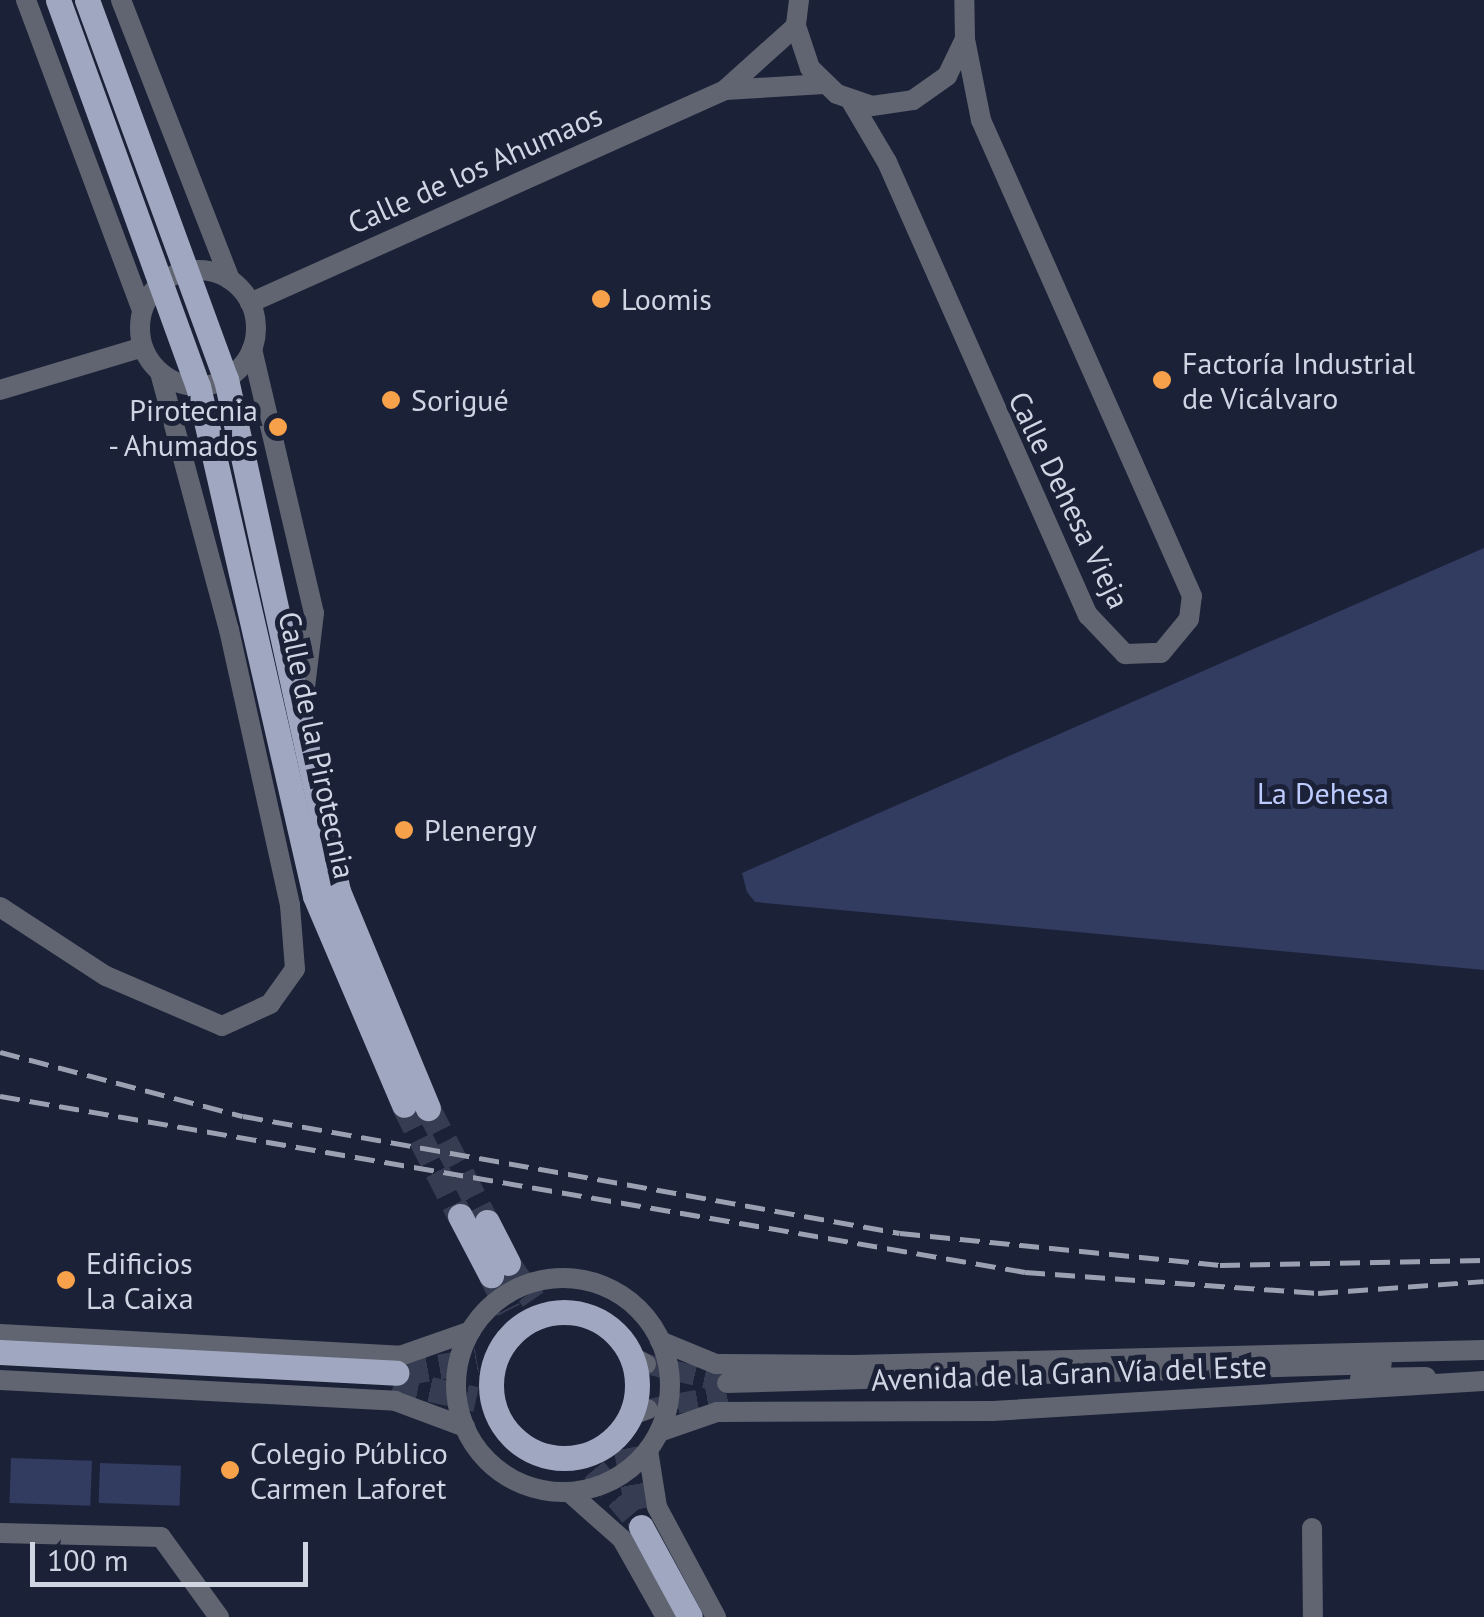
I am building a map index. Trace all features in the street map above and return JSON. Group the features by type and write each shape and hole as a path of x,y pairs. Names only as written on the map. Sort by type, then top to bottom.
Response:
{"main road":[{"name":"Calle de la Pirotecnia","path":"58,0 198,386 315,896 416,1107 338,892 302,704 226,379 190,271 87,0"},
{"path":"460,1216 499,1269 487,1222"},
{"path":"543,1306 599,1321 638,1360 639,1430 601,1448 582,1463 526,1447 486,1404 500,1338 543,1306"},
{"path":"0,1352 395,1377 0,1364"},
{"path":"642,1527 690,1617"}],"street":[{"path":"0,390 143,347 142,311 26,0"},
{"path":"121,0 230,280 250,304"},
{"path":"799,0 796,26 824,84 851,101 893,106 922,96 946,76 965,19 982,0"},
{"name":"Calle Dehesa Vieja","path":"851,101 888,162 1088,615 1125,654 1160,652 1189,619 1192,596 981,120 965,19"},
{"name":"Calle de los Ahumaos","path":"250,304 725,90 796,26"},
{"name":"Calle de los Ahumaos","path":"725,90 824,84"},
{"path":"142,311 162,283 190,271 230,280"},
{"name":"Calle de la Pirotecnia","path":"250,304 252,348 314,613 302,704"},
{"name":"Calle de la Pirotecnia","path":"0,907 106,976 222,1026 248,1019 290,978 290,905 160,372 143,347"},
{"path":"160,372 198,386 226,379 252,348"},
{"path":"0,1334 400,1356 470,1331 522,1286 574,1279 630,1302 660,1340 670,1380 639,1430 657,1507 716,1617"},
{"path":"465,1428 456,1381 470,1331"},
{"name":"Avenida de la Gran Vía del Este","path":"660,1340 702,1362 755,1364 1484,1352"},
{"name":"Avenida de la Gran Vía del Este","path":"1484,1352 1120,1378 728,1388 1484,1379"},
{"name":"Avenida de la Gran Vía del Este","path":"569,1492 614,1479 639,1430 717,1412 993,1410 1484,1379"},
{"path":"0,1380 395,1401 465,1428 504,1474 569,1492 622,1539 666,1617"},
{"path":"1312,1528 1313,1617"},
{"path":"0,1533 161,1537 218,1617"}],"green space":[{"name":"La Dehesa","path":"1484,548 1484,970 755,902 747,892 742,873"},
{"path":"11,1458 92,1461 90,1506 9,1503"},
{"path":"100,1463 181,1466 180,1506 99,1503"}],"tunnel":[{"path":"404,1105 460,1216"},
{"path":"428,1108 487,1222"},
{"path":"508,1263 533,1299"},
{"path":"491,1275 509,1310"},
{"path":"403,1373 477,1360"},
{"path":"646,1364 727,1383"},
{"path":"394,1381 476,1399"},
{"path":"648,1409 728,1394"},
{"path":"626,1448 641,1527"},
{"path":"594,1469 632,1514"}],"railway":[{"path":"0,1052 243,1116 900,1233 1220,1265 1484,1260"},
{"path":"0,1096 1025,1272 1318,1293 1484,1281"}],"place":[{"name":"Loomis","path":"601,299"},
{"name":"Factoría Industrial de Vicálvaro","path":"1162,380"},
{"name":"Sorigué","path":"391,400"},
{"name":"Pirotecnia - Ahumados","path":"278,427"},
{"name":"Plenergy","path":"404,830"},
{"name":"Edificios La Caixa","path":"66,1280"},
{"name":"Colegio Público Carmen Laforet","path":"230,1470"}]}
